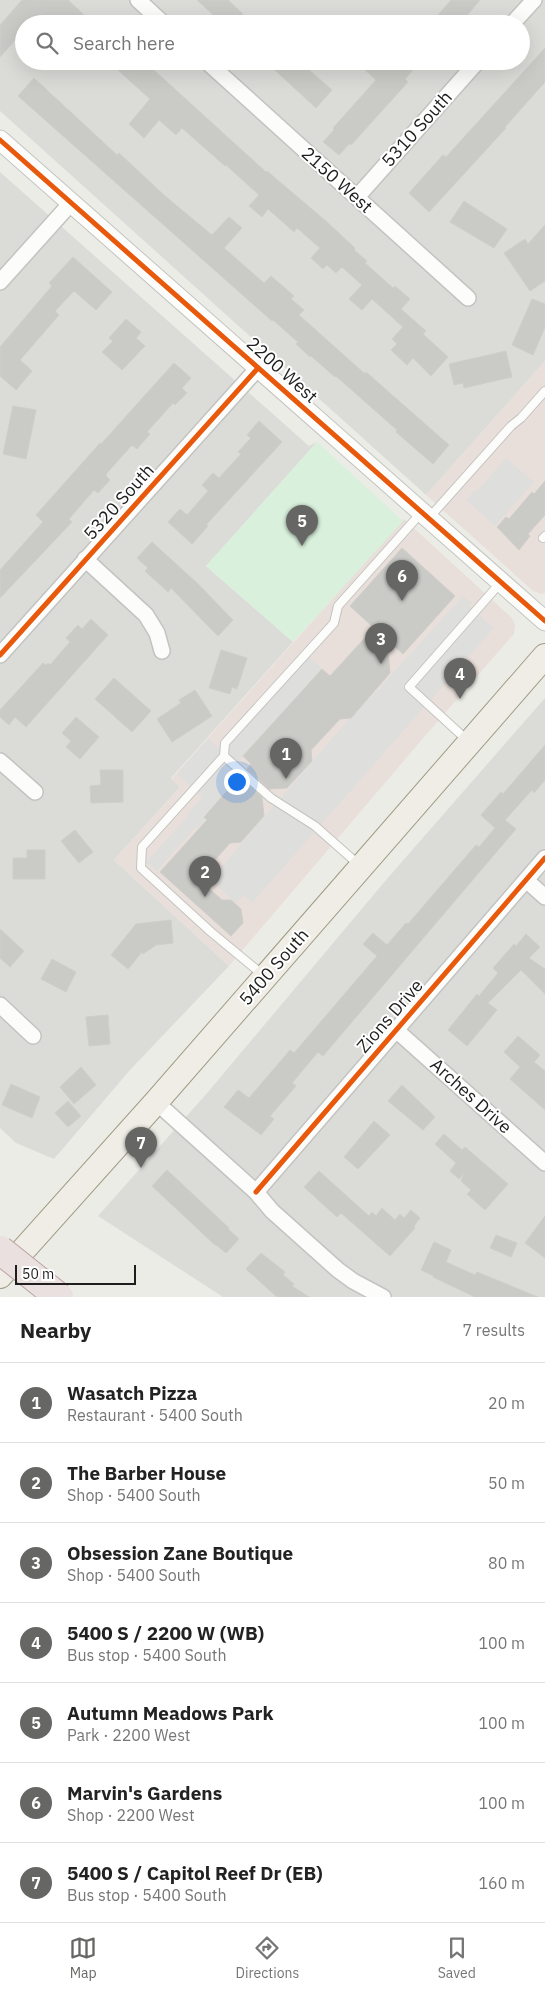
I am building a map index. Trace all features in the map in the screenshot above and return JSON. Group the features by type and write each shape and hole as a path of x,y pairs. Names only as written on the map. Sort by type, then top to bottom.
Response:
{"highway":[{"path":"0,1250 59,1297"}],"main road":[{"name":"5400 South","path":"0,1276 156,1102 545,656"}],"street":[{"path":"138,0 154,15"},
{"path":"520,15 534,0"},
{"name":"2150 West","path":"216,70 468,298"},
{"name":"5310 South","path":"357,198 470,70"},
{"name":"2200 West","path":"0,140 545,621"},
{"path":"0,282 71,203"},
{"name":"5320 South","path":"0,655 258,368"},
{"path":"86,560 146,615 157,633 162,651"},
{"path":"0,761 35,792"},
{"name":"Zions Drive","path":"256,1192 545,858"},
{"path":"526,880 545,896"},
{"path":"0,1005 33,1036"},
{"name":"Arches Drive","path":"396,1030 545,1163"},
{"path":"156,1102 256,1192 272,1211 338,1270 383,1297"}],"lane":[{"path":"265,976 211,932 141,868 142,847 224,756 226,743 334,623 338,606 545,391"},
{"path":"470,742 409,687 501,582"},
{"path":"224,756 272,798 316,826 361,867"}],"shaded area":[{"path":"0,0 545,0 545,361 426,495 0,111"},
{"path":"0,172 309,446 317,442 206,566 293,642 171,778 180,787 114,860 229,966 130,1070 54,1159 16,1143 0,1128"},
{"path":"545,361 545,593 541,594 533,591 426,495"},
{"path":"506,458 534,482 495,526 466,500 475,490 477,491"},
{"path":"404,519 512,618 515,625 514,634 229,966 114,860 180,787 171,779"},
{"path":"463,596 472,603 469,606 494,628 252,903 243,895 236,903 210,880 349,719"},
{"path":"309,657 322,668 227,774 235,781 203,816 206,819 197,829 195,828 157,871 146,862 188,816 187,814 202,797 177,774 208,739 223,752"},
{"path":"545,698 545,1297 223,1297 98,1216 208,1092 386,880"}],"green space":[{"path":"317,442 403,521 293,642 206,566"}],"building":[{"path":"22,0 68,0 84,15 15,15 15,40 0,57 0,25"},
{"path":"197,0 228,0 243,14 242,15 213,15"},
{"path":"451,0 480,0 468,15 438,15"},
{"path":"545,48 545,82 506,128 429,212 409,193 443,155 446,157 525,70 530,70 530,65"},
{"path":"118,70 154,70 266,172 327,222 355,248 354,250 367,261 365,263 393,288 395,286 410,299 401,309 426,331 423,334 448,357 431,376 413,358 407,365 391,350 397,344 392,339 403,327 372,299 362,310 349,299 362,285 342,267 336,273 327,265 323,269 311,258 320,248 297,228 294,232 268,209 262,217 249,206 259,195 182,128 176,135 159,120 144,138 129,124 150,99"},
{"path":"275,70 309,70 332,90 316,108"},
{"path":"365,70 413,70 405,79 408,82 351,145 350,143 339,155 323,142 376,80"},
{"path":"34,78 117,155 119,153 165,196 212,235 229,217 242,228 224,248 264,283 271,276 294,296 291,299 304,310 299,315 449,445 433,464 336,376 310,357 296,344 298,342 18,96"},
{"path":"464,201 507,229 494,248 450,222"},
{"path":"545,225 545,281 530,291 504,253 525,239 528,244"},
{"path":"73,257 112,292 96,310 74,291 55,311 59,315 20,360 32,371 16,390 0,376 0,347 52,286 49,283"},
{"path":"532,299 545,304 545,327 533,355 512,345"},
{"path":"126,319 141,332 136,338 145,346 122,370 102,352 113,341 109,338"},
{"path":"506,351 512,377 464,388 463,383 454,385 449,364"},
{"path":"174,363 191,378 182,388 187,393 175,405 173,403 147,432 150,434 137,449 132,445 107,473 106,476 110,480 98,493 94,490 69,519 72,522 0,598 0,570 43,522 36,515"},
{"path":"13,406 36,410 26,459 3,454"},
{"path":"259,421 282,442 206,525 208,526 192,544 168,522 180,509 187,515 208,491 202,485 213,473 219,478 241,454 238,452 251,438 247,435"},
{"path":"545,481 545,515 528,534 530,536 519,550 497,527 506,517 509,519 532,492 534,494"},
{"path":"152,542 197,583 233,620 218,636 171,588 168,592 145,571 148,568 137,558"},
{"path":"402,548 455,596 403,654 387,640 390,673 351,718 340,719 311,750 312,761 287,788 269,789 247,769 251,764 243,756 322,669 330,676 374,628 350,606"},
{"path":"91,619 108,635 26,727 15,717 9,725 0,717 0,710 43,663 50,665 70,642 66,638 78,625 82,629"},
{"path":"221,650 247,658 237,689 232,687 230,694 209,688"},
{"path":"114,678 151,711 132,732 95,699"},
{"path":"195,690 212,716 172,742 157,719 181,703 179,700"},
{"path":"76,717 99,737 80,759 66,747 71,741 62,733"},
{"path":"545,745 545,780 534,793 532,790 505,820 516,829 323,1056 318,1052 292,1083 296,1086 270,1116 274,1119 261,1135 224,1107 238,1090 249,1098 290,1050 294,1053 377,956 363,944 373,933 387,945 406,923 408,924 476,845 479,847 495,828 481,815 501,792 503,794"},
{"path":"100,770 123,770 123,802 91,803 90,786 101,785"},
{"path":"239,777 262,797 264,816 241,842 230,843 198,879 222,900 231,900 241,909 243,923 231,936 160,872 207,820 204,817"},
{"path":"75,830 93,852 79,863 61,841"},
{"path":"27,850 45,850 45,879 13,879 13,858 27,858"},
{"path":"171,920 173,943 156,945 143,954 142,952 128,969 111,955 136,924"},
{"path":"0,929 24,951 10,967 0,958"},
{"path":"526,934 540,947 529,958 545,969 545,994 521,970 488,1003 497,1010 467,1046 448,1030 477,994 479,996 498,973 493,968 514,944 516,946"},
{"path":"52,959 76,972 66,992 41,979"},
{"path":"108,1015 110,1044 89,1046 86,1017"},
{"path":"518,1036 540,1055 534,1062 545,1071 545,1110 510,1079 520,1067 504,1052"},
{"path":"81,1067 96,1085 74,1104 60,1087"},
{"path":"11,1084 40,1097 32,1118 2,1105"},
{"path":"402,1085 435,1117 423,1130 388,1101"},
{"path":"68,1101 81,1116 68,1127 55,1113"},
{"path":"374,1121 390,1135 358,1169 344,1157"},
{"path":"444,1134 462,1150 465,1147 508,1184 485,1210 467,1194 471,1190 461,1181 464,1173 459,1179 450,1171 456,1163 435,1144"},
{"path":"167,1170 239,1239 226,1253 152,1186"},
{"path":"319,1171 369,1216 372,1212 376,1216 382,1208 395,1220 400,1214 404,1218 411,1210 420,1218 414,1226 415,1228 390,1256 341,1213 337,1217 304,1187"},
{"path":"545,1216 545,1258 525,1243"},
{"path":"496,1235 517,1243 511,1257 490,1248"},
{"path":"434,1242 451,1250 446,1262 475,1275 477,1272 538,1297 475,1297 433,1277 421,1270"},
{"path":"261,1253 285,1272 283,1275 294,1284 292,1286 309,1297 277,1297 246,1269"}],"cycle path":[{"path":"0,140 545,621"},
{"path":"0,655 258,368"},
{"path":"256,1192 545,858"}],"place":[{"name":"Autumn Meadows Park","path":"302,546"},
{"name":"Marvin's Gardens","path":"402,601"},
{"name":"Obsession Zane Boutique","path":"381,664"},
{"name":"5400 S / 2200 W (WB)","path":"460,699"},
{"name":"Wasatch Pizza","path":"286,779"},
{"name":"The Barber House","path":"205,897"},
{"name":"5400 S / Capitol Reef Dr (EB)","path":"141,1168"}]}
